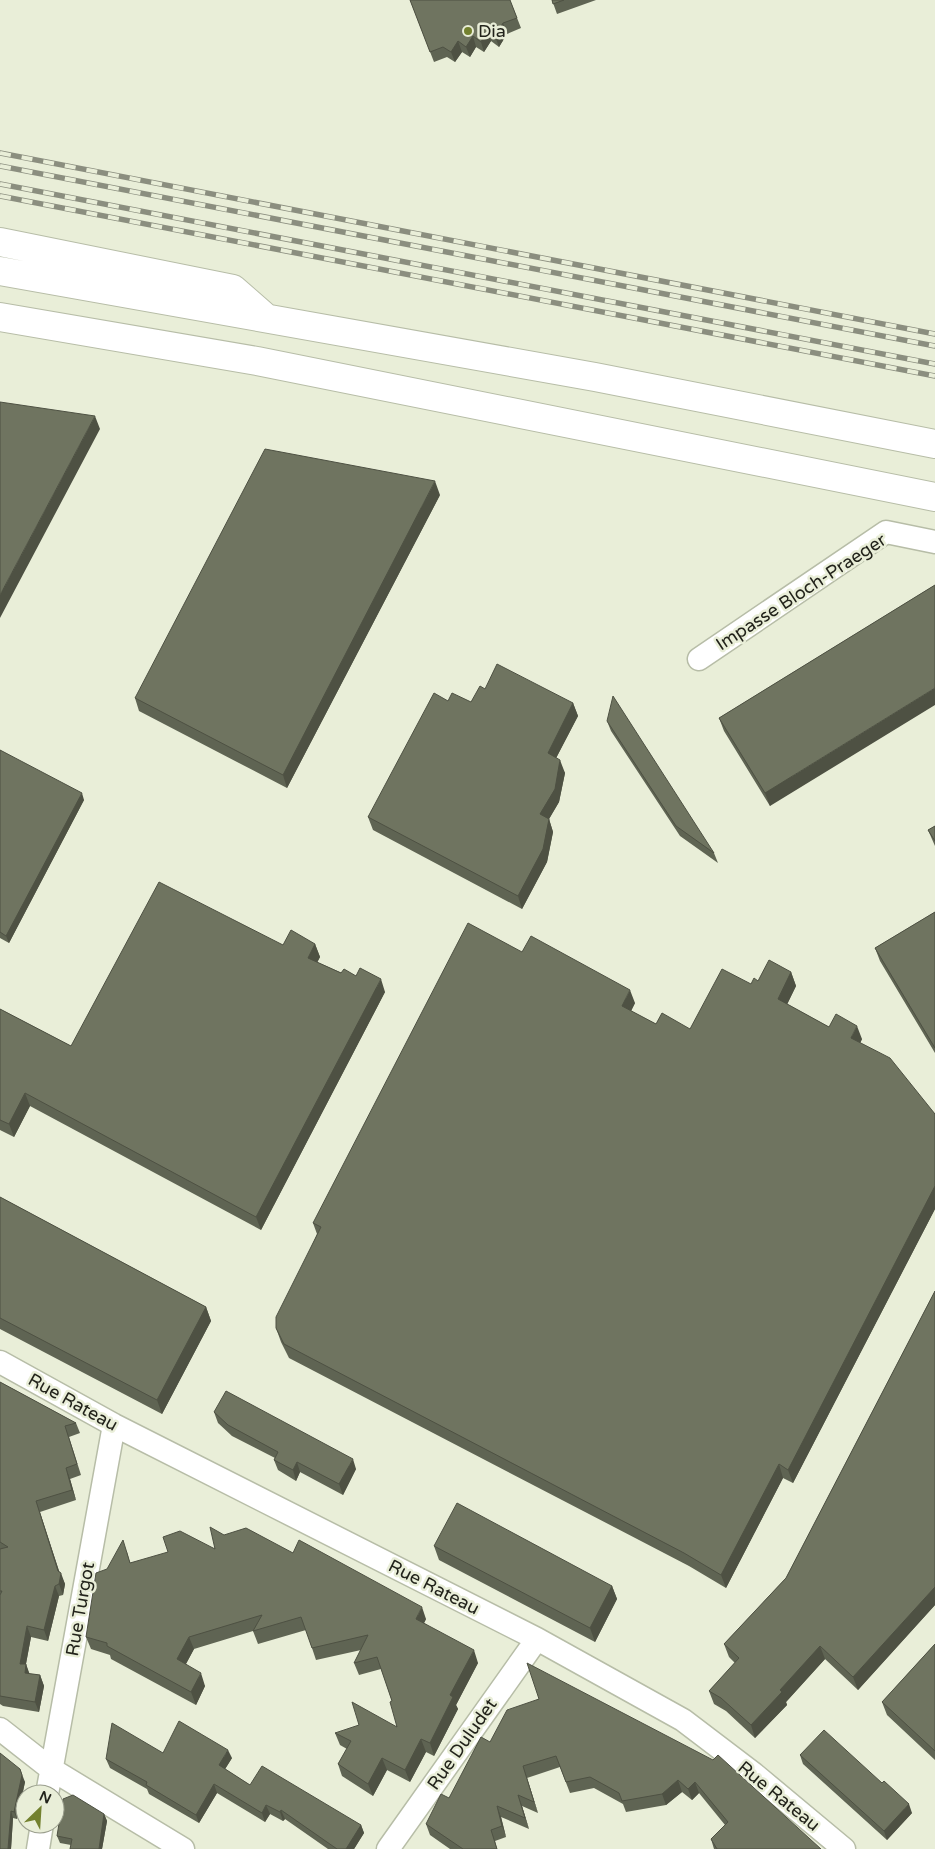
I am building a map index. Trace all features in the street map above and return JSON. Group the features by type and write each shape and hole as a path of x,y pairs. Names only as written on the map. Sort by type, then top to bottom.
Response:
{"highway":[{"path":"0,242 233,289 265,317"},
{"path":"0,271 595,377 935,444"},
{"path":"0,316 266,363 935,497"}],"street":[{"name":"Impasse Bloch-Praeger","path":"699,659 886,532 935,542"},
{"name":"Rue Rateau","path":"0,1362 114,1425 537,1639 683,1720 754,1774 844,1849"},
{"name":"Rue Turgot","path":"49,1784 114,1425"},
{"name":"Rue Duludet","path":"388,1849 537,1639"},
{"path":"0,1729 51,1769 183,1849"},
{"path":"38,1849 40,1834"}],"building":[{"name":"Dia","path":"410,0 510,0 517,18 503,23 495,36 487,31 481,42 473,36 466,47 458,41 451,52 443,47 430,52"},
{"path":"552,0 564,0 553,4"},
{"path":"0,402 95,416 0,595"},
{"path":"265,449 435,481 283,775 135,698"},
{"path":"935,585 935,688 765,793 719,718"},
{"path":"497,664 573,703 548,753 560,760 555,789 540,814 549,819 543,849 518,896 368,817 434,693 448,701 452,693 471,702 480,686 485,689"},
{"path":"613,696 714,853 676,826 607,721"},
{"path":"0,750 82,793 6,936 0,932"},
{"path":"935,826 935,841 928,830"},
{"path":"159,882 283,945 291,930 315,944 308,958 341,973 344,969 356,976 360,968 381,979 256,1217 25,1093 9,1124 0,1120 0,1009 71,1046"},
{"path":"935,912 935,1048 875,948"},
{"path":"468,923 522,952 531,936 630,990 622,1006 656,1024 662,1013 690,1029 722,969 751,984 754,978 758,981 769,960 791,972 778,999 829,1027 836,1014 857,1026 851,1038 890,1058 935,1114 935,1186 788,1470 779,1464 721,1575 684,1553 284,1344 276,1328 276,1317 321,1227 313,1223"},
{"path":"0,1197 206,1307 157,1400 0,1318"},
{"path":"935,1291 935,1587 853,1677 820,1646 780,1690 782,1692 751,1725 721,1698 709,1691 739,1658 724,1644 786,1578"},
{"path":"0,1382 76,1423 65,1426 77,1464 66,1468 72,1490 36,1501 58,1571 61,1573 59,1584 55,1586 44,1630 27,1626 20,1664 26,1664 25,1673 40,1675 35,1702 0,1696 0,1595 2,1591 0,1591 0,1549 8,1547 0,1542"},
{"path":"226,1391 353,1459 339,1484 297,1462 293,1470 274,1460 278,1452 228,1425 214,1412"},
{"path":"457,1503 612,1586 590,1628 434,1546"},
{"path":"210,1527 224,1535 246,1528 293,1553 299,1540 422,1607 416,1619 474,1650 450,1695 453,1697 430,1743 421,1739 405,1770 382,1758 368,1784 338,1764 351,1741 335,1733 359,1725 352,1702 397,1727 390,1702 392,1701 377,1657 354,1663 368,1635 312,1648 301,1617 253,1631 262,1615 189,1637 177,1659 201,1673 191,1692 107,1646 107,1643 86,1637 96,1573 107,1569 123,1540 130,1563 168,1552 163,1537 180,1531 215,1549"},
{"path":"935,1644 935,1751 882,1702"},
{"path":"527,1663 713,1760 718,1755 821,1849 717,1849 711,1839 728,1822 695,1782 688,1789 678,1780 662,1794 622,1801 619,1793 590,1777 566,1782 556,1756 523,1766 534,1802 518,1795 525,1818 497,1806 502,1826 491,1830 497,1849 463,1849 426,1824 441,1794 449,1798 481,1737 490,1742 507,1710 539,1699"},
{"path":"179,1721 228,1750 219,1765 250,1785 262,1766 361,1825 346,1849 337,1849 281,1810 280,1812 266,1805 262,1813 214,1784 196,1815 146,1785 147,1782 106,1759 112,1723 163,1753"},
{"path":"824,1730 882,1783 884,1781 909,1804 884,1831 800,1755"},
{"path":"0,1753 20,1769 22,1775 20,1784 15,1784 15,1807 14,1812 11,1811 8,1849 0,1849"},
{"path":"73,1795 104,1814 99,1849 70,1849 72,1839 57,1836 57,1834 65,1834 65,1798"}],"railway":[{"path":"0,153 935,334"},
{"path":"0,166 935,346"},
{"path":"0,184 935,364"},
{"path":"0,196 935,376"}],"place":[{"name":"Dia","path":"468,31"}]}
